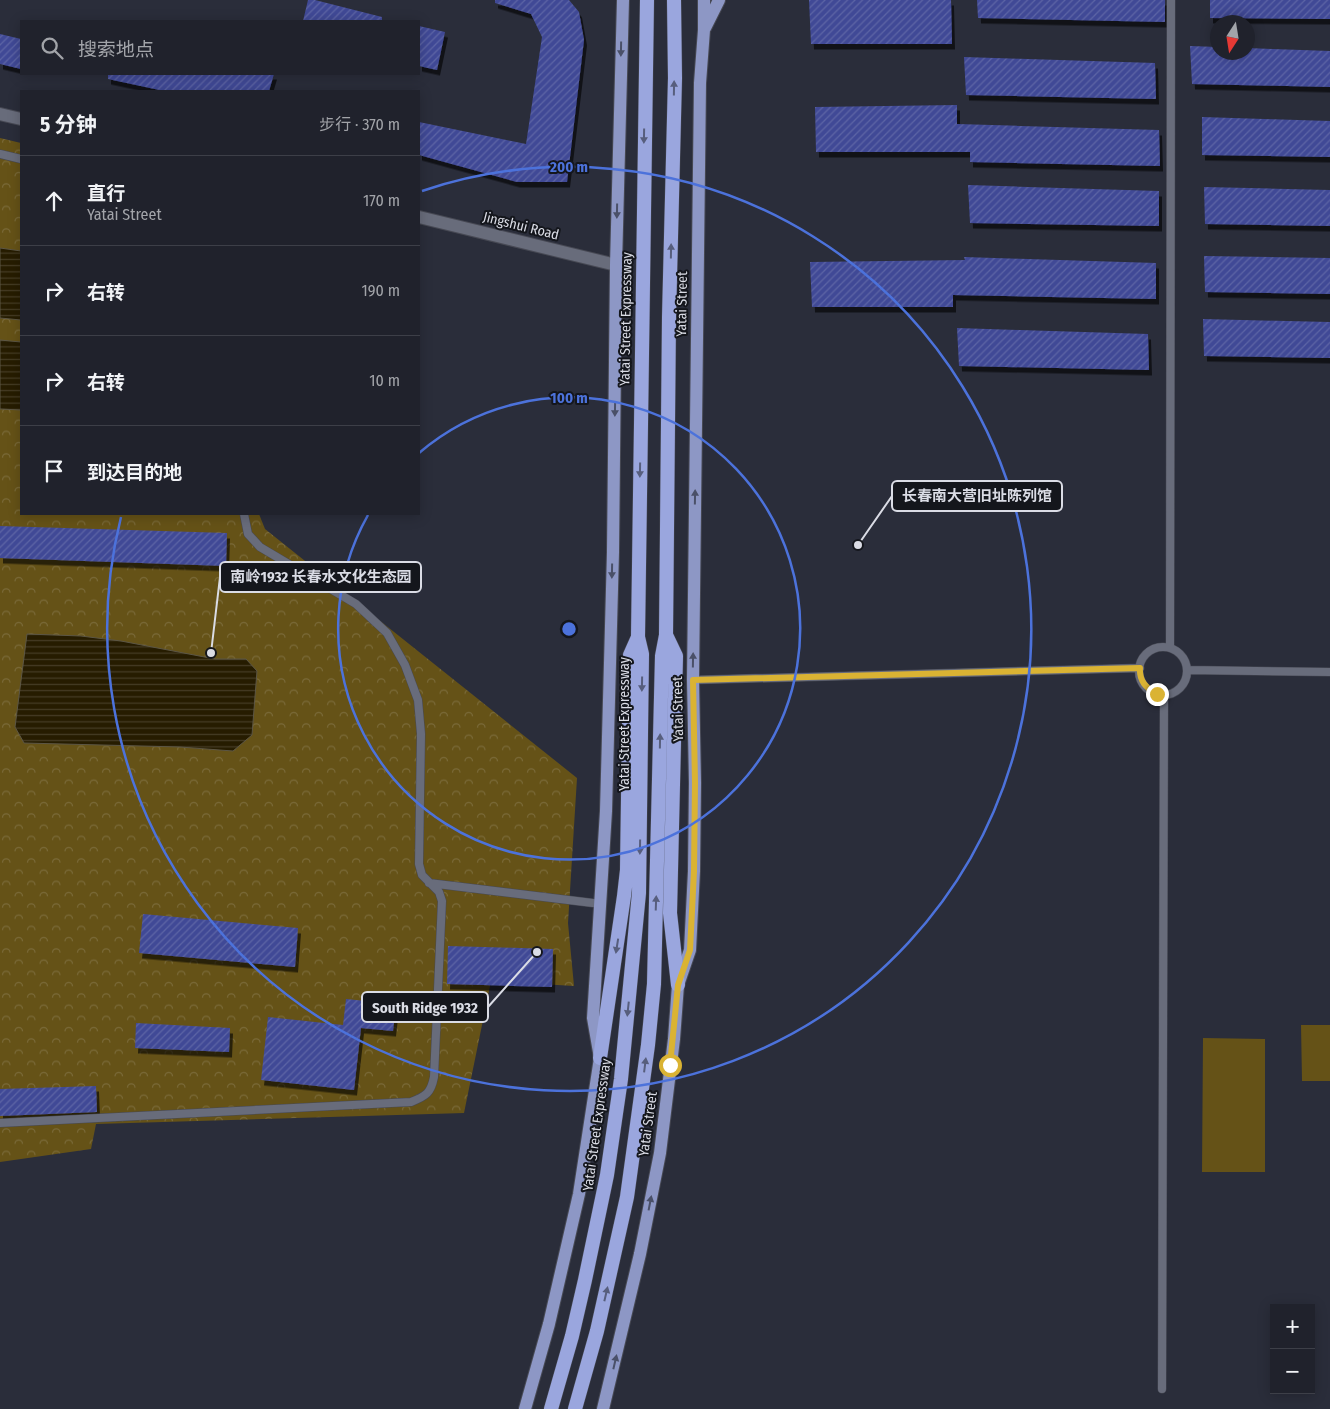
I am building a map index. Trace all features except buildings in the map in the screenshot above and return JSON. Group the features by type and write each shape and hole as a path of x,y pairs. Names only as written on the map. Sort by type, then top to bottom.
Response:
{"highway":[{"name":"Yatai Street Expressway","path":"551,1409 572,1336 607,1174 621,1079 639,893 642,654 638,637 647,0"},
{"path":"575,1409 598,1331 627,1197 648,1045 654,984 662,656 666,635 669,317 675,78 674,0"},
{"path":"666,635 676,656 670,913 678,985"},
{"path":"600,1058 627,870 630,655 638,637"}],"main road":[{"path":"612,0 621,25"},
{"path":"525,1409 547,1333 580,1194 600,1058 593,1018 606,811 613,552 616,265 623,0"},
{"name":"Yatai Street","path":"603,1409 640,1254 660,1153 674,1040 678,985 690,950 694,871 693,680 700,83 704,0"},
{"path":"704,30 719,0"}],"street":[{"path":"0,114 20,119"},
{"name":"Jingshui Road","path":"420,217 616,265"}],"lane":[{"path":"1170,648 1171,0"},
{"path":"0,154 20,159"},
{"path":"0,1123 410,1102 422,1098 432,1088 442,901 439,892 422,875 419,864 420,734 418,700 405,665 387,633 356,604 260,547 248,534 244,515"},
{"path":"1160,647 1170,648 1180,653 1185,661 1188,670 1186,679 1177,691 1164,695 1157,694 1147,689 1141,680 1140,668 1145,656 1151,650 1160,647"},
{"path":"693,680 1140,668"},
{"path":"1188,670 1330,672"},
{"path":"1162,1389 1164,695"},
{"path":"430,884 601,904"}],"green space":[{"path":"0,138 20,143 20,515 259,515 265,529 577,778 568,923 574,986 491,981 464,1113 96,1124 91,1149 0,1162"},
{"path":"1301,1025 1330,1025 1330,1081 1302,1081"},
{"path":"1203,1038 1265,1039 1265,1172 1202,1172"}],"shaded area":[{"path":"0,248 20,251 20,320 0,318"},
{"path":"0,340 20,342 20,410 0,409"},
{"path":"27,634 81,636 121,641 215,659 246,659 257,671 252,735 233,751 180,747 24,743 15,727"}],"place":[{"name":"长春南大营旧址陈列馆","path":"858,545"},
{"name":"南岭1932 长春水文化生态园","path":"211,653"},
{"name":"South Ridge 1932","path":"537,952"}],"route":[{"path":"670,1065 678,985 690,950 694,871 695,783 693,680 1140,668 1141,680 1147,689 1157,694"}]}
